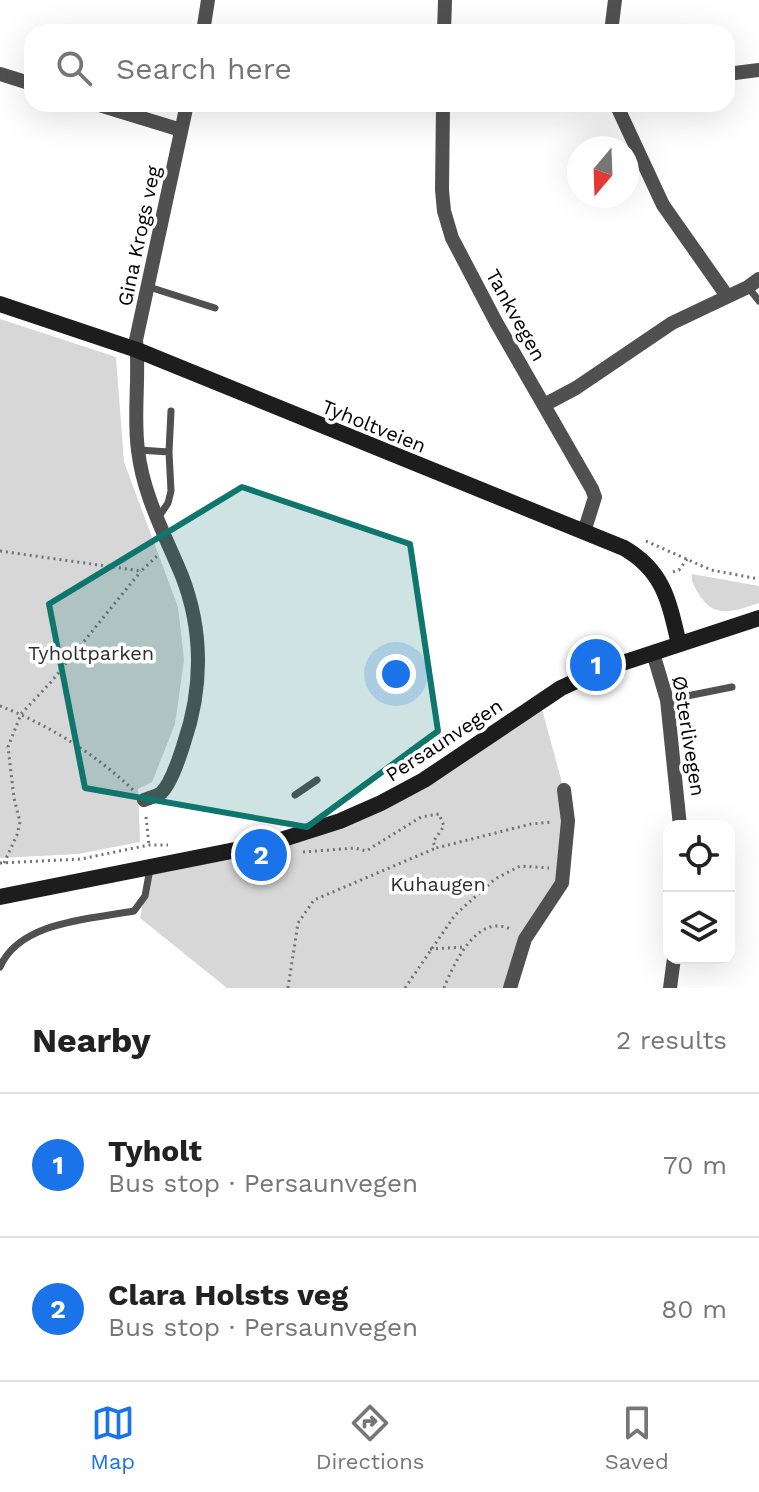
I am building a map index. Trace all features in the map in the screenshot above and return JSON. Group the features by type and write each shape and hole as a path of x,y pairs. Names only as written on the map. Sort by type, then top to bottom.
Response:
{"street":[{"path":"204,24 208,0"},
{"path":"444,24 445,0"},
{"path":"612,24 615,0"},
{"path":"735,73 759,70"},
{"path":"0,74 24,82"},
{"path":"122,112 181,130"},
{"name":"Gina Krogs veg","path":"144,800 161,793 177,764 189,729 199,665 195,620 182,578 148,496 138,450 136,340 185,112"},
{"name":"Tankvegen","path":"443,112 442,190 452,238 489,311 595,497 584,532"},
{"path":"620,112 663,205 727,296"},
{"path":"544,405 610,366 644,340 754,283"},
{"name":"Tyholtveien","path":"0,304 137,350 584,532 640,557 657,576"},
{"path":"657,576 668,602 679,644"},
{"name":"Persaunvegen","path":"0,897 271,843 340,821 424,780 561,688 598,671 759,618"},
{"name":"Østerlivegen","path":"653,653 667,700 679,820"},
{"path":"510,988 525,939 562,883 568,821 564,790"},
{"path":"670,988 673,964"}],"lane":[{"path":"754,283 759,301"},
{"path":"148,287 215,308"},
{"path":"157,520 168,503 171,491 171,411"},
{"path":"138,450 169,452"},
{"path":"667,700 732,687"},
{"path":"295,795 317,780"},
{"path":"0,967 5,955 45,927 134,911 145,896 150,866"}],"path":[{"path":"2,863 17,835 20,822 8,747 21,714 51,682 141,571 168,545"},
{"path":"0,551 141,571"},
{"path":"657,576 679,570 687,559 711,570 759,579"},
{"path":"0,706 61,736 122,779 144,800 149,845"},
{"path":"292,853 355,848 366,851 421,817 439,814 444,826 433,842 436,848"},
{"path":"288,988 298,923 314,900 436,848 531,824 568,821"},
{"path":"2,863 81,859 149,845 172,845"},
{"path":"405,988 455,915 495,879 520,866 565,869"},
{"path":"444,988 465,947 476,935 492,927 507,927 525,939"},
{"path":"430,949 465,947"}],"highlighted area":[{"path":"242,487 410,544 438,731 307,827 85,788 49,604"}],"green space":[{"name":"Tyholtparken","path":"0,319 116,357 124,462 178,607 184,660 175,724 152,782 138,789 140,842 78,854 0,858"},
{"path":"692,574 759,586 759,603 732,611 717,610 703,600 693,584"},
{"name":"Kuhaugen","path":"540,702 564,790 565,869 543,910 510,988 227,988 140,918 150,866 311,831 438,771"}],"place":[{"name":"Tyholt","path":"596,665"},
{"name":"Clara Holsts veg","path":"261,855"}]}
